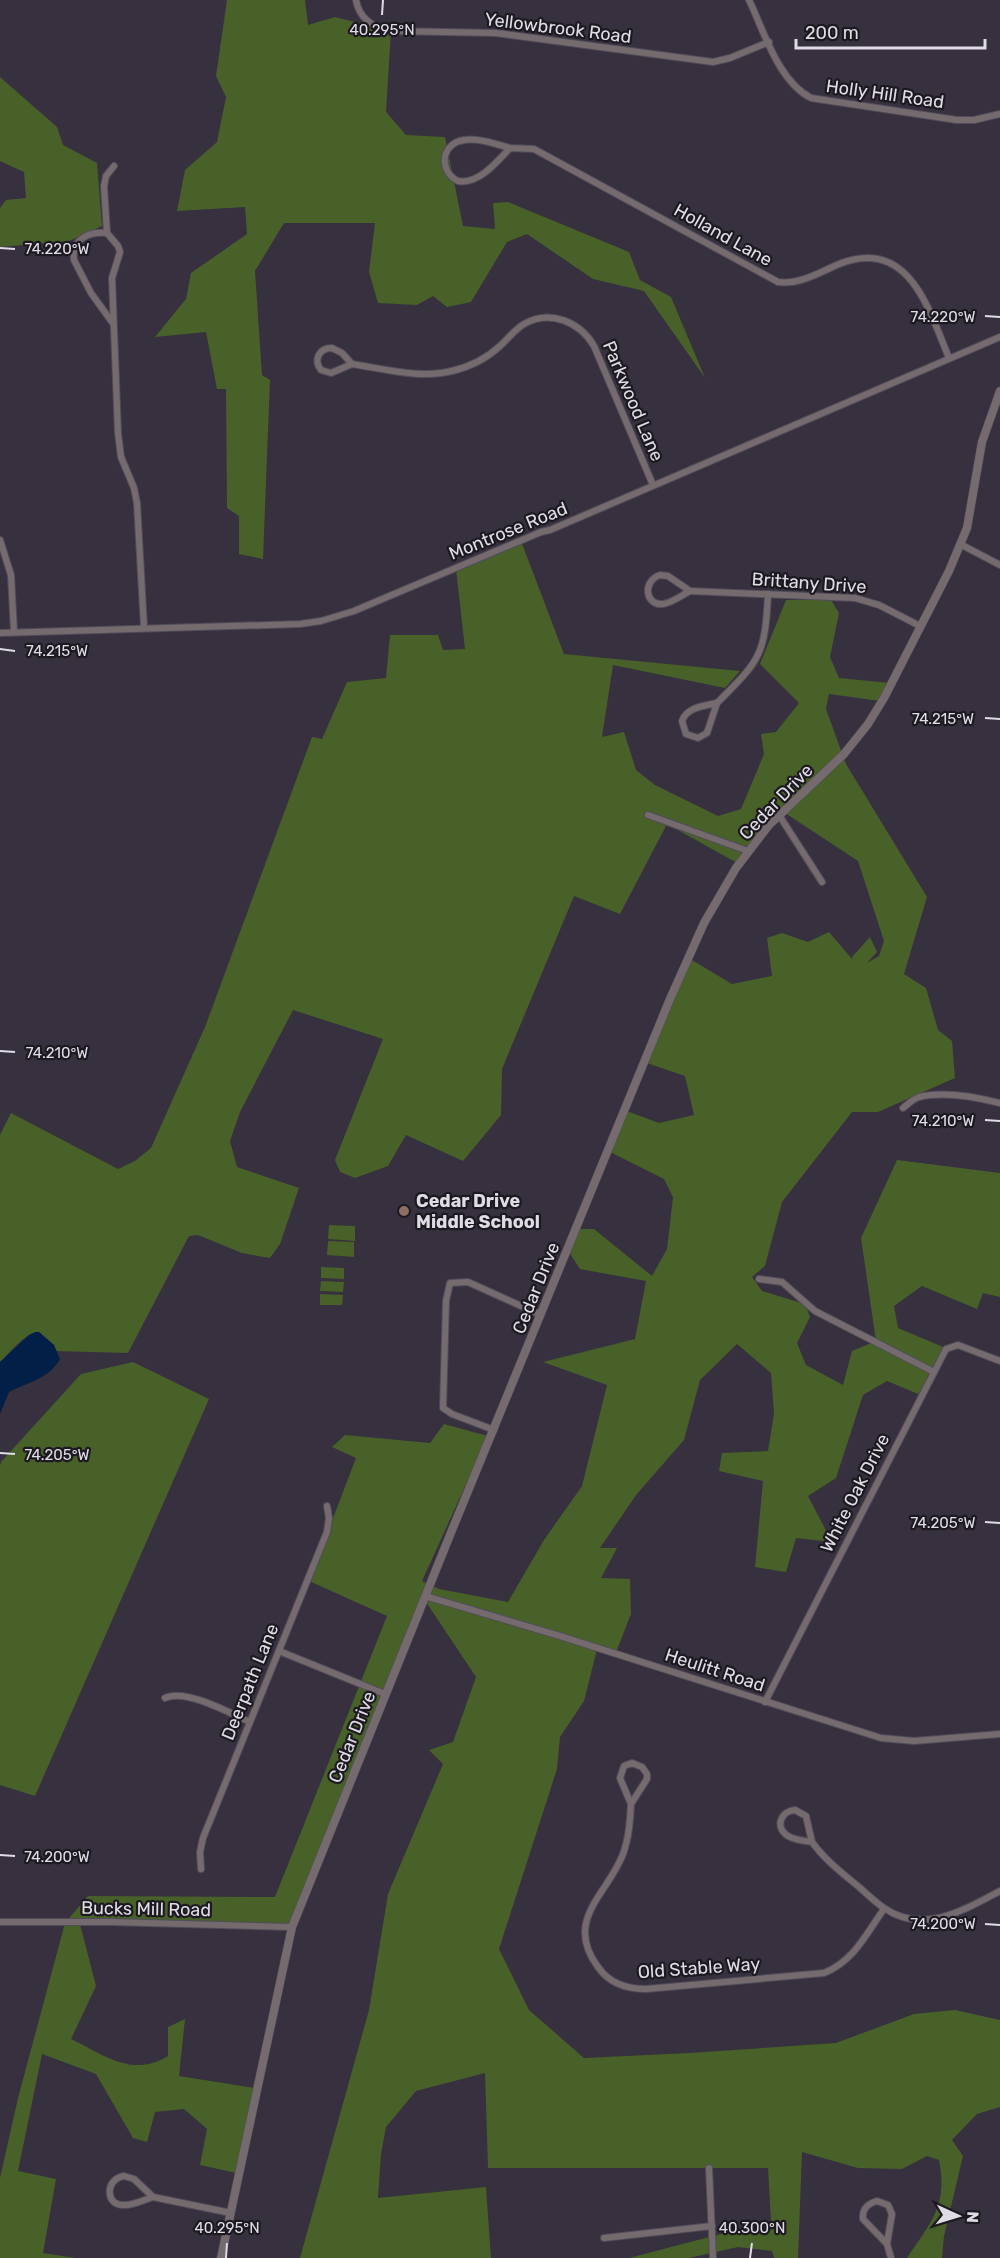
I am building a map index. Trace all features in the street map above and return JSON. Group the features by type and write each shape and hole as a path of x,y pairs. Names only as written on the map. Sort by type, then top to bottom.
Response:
{"street":[{"name":"Yellowbrook Road","path":"356,0 358,9 365,19 375,27 391,31 496,33 713,62 730,58 769,42"},
{"name":"Holly Hill Road","path":"749,0 780,66 792,84 803,94 818,100 963,121 1000,114"},
{"name":"Holland Lane","path":"510,148 495,164 472,180 458,181 446,170 444,160 447,152 459,141 471,140 538,151 778,282 798,281 856,259 877,260 892,265 910,277 920,289 949,358"},
{"path":"114,166 106,176 104,186 107,233 120,252 112,278 112,322 120,452 134,488 137,503 144,627"},
{"path":"107,233 92,233 83,237 75,245 73,254 91,293 112,322"},
{"name":"Parkwood Lane","path":"352,364 342,353 332,348 320,351 317,359 321,370 328,373 352,364 414,374 452,371 486,356 526,323 548,318 566,321 585,333 594,346 653,485"},
{"name":"Montrose Road","path":"0,633 300,624 339,616 550,530 1000,337"},
{"name":"Cedar Drive","path":"221,2258 292,1927 425,1596 685,965 717,898 748,851 779,815 833,766 868,724 884,698 949,571 960,544 969,519 982,442 1000,391"},
{"path":"0,540 10,575 14,632"},
{"path":"960,544 1000,565"},
{"name":"Brittany Drive","path":"690,591 668,576 660,575 651,579 647,591 651,599 662,604 690,591 862,599 920,626"},
{"path":"717,703 686,713 682,721 686,734 698,738 707,733 717,703 747,673 759,655 766,635 768,594"},
{"path":"648,815 748,851"},
{"path":"779,815 822,882"},
{"path":"903,1108 913,1099 929,1096 970,1097 1000,1103"},
{"path":"759,1279 782,1282 815,1311 934,1372"},
{"path":"494,1430 452,1414 443,1408 446,1300 450,1283 464,1281 541,1315"},
{"name":"White Oak Drive","path":"765,1702 946,1349 954,1345 1000,1361"},
{"name":"Deerpath Lane","path":"201,1869 200,1852 203,1838 327,1532 329,1518 327,1506"},
{"name":"Heulitt Road","path":"425,1596 893,1740 914,1741 1000,1734"},
{"path":"279,1651 385,1694"},
{"path":"165,1698 171,1695 191,1697 250,1722"},
{"path":"632,1763 645,1769 647,1779 631,1804 620,1778 624,1766 632,1763"},
{"name":"Old Stable Way","path":"631,1804 629,1833 624,1853 591,1907 585,1928 587,1946 594,1962 606,1976 620,1984 631,1988 646,1989 824,1973 853,1955 884,1909"},
{"path":"812,1842 795,1838 782,1831 780,1821 784,1814 792,1810 802,1813 807,1820 812,1842 829,1863 884,1909 907,1918 936,1920 956,1914 1000,1890"},
{"name":"Bucks Mill Road","path":"0,1922 111,1922 292,1927"},
{"path":"709,2168 713,2258"},
{"path":"153,2197 134,2179 124,2176 112,2181 109,2190 115,2202 124,2205 153,2197 231,2213"},
{"path":"887,2244 863,2219 865,2208 877,2200 888,2205 892,2214 887,2244 891,2258"},
{"path":"604,2238 712,2226"}],"green space":[{"path":"227,0 305,0 308,25 335,17 391,31 386,112 406,135 445,137 463,226 495,229 493,203 508,202 629,252 640,280 671,297 705,378 644,291 593,279 527,234 507,242 471,302 447,307 433,296 417,305 378,303 369,272 375,223 284,223 255,271 262,375 270,380 263,559 239,554 239,516 227,508 226,389 217,389 206,332 155,337 186,299 191,273 247,234 245,207 177,211 185,170 217,142 226,97 216,76"},
{"path":"0,77 57,127 63,145 97,163 102,226 69,241 0,247 0,208 6,200 26,198 24,172 0,161"},
{"path":"521,541 564,654 740,671 725,688 613,665 602,737 624,732 636,770 655,785 718,816 741,809 764,754 761,734 776,732 799,703 760,664 786,600 831,600 839,613 830,657 839,678 890,683 880,701 829,694 826,709 846,764 927,897 904,974 926,988 938,1030 952,1041 955,1078 878,1112 852,1112 782,1202 765,1266 752,1277 762,1291 805,1304 810,1317 797,1343 806,1365 843,1385 852,1351 876,1341 861,1238 897,1160 1000,1173 1000,1297 983,1293 977,1309 922,1286 894,1306 898,1328 948,1349 923,1396 887,1381 863,1395 836,1478 808,1496 832,1542 796,1538 786,1572 755,1567 763,1481 719,1471 722,1453 768,1451 774,1414 771,1373 737,1344 700,1380 684,1440 636,1495 600,1548 617,1548 601,1578 630,1579 631,1614 615,1655 597,1649 584,1701 560,1737 557,1769 499,1949 529,2010 584,2058 836,2043 914,2014 955,2010 1000,2020 1000,2107 977,2114 952,2140 963,2156 944,2236 942,2258 907,2258 930,2223 939,2202 941,2176 939,2160 927,2156 902,2169 858,2168 802,2152 798,2258 774,2258 772,2251 738,2247 689,2258 629,2258 771,2221 768,2168 488,2168 485,2073 416,2091 386,2127 381,2154 378,2198 486,2187 491,2258 300,2258 369,2010 388,1894 443,1764 429,1750 453,1742 476,1677 426,1602 296,1926 80,1924 96,1986 71,2039 118,2062 142,2065 168,2056 168,2027 185,2019 179,2076 260,2089 241,2174 200,2165 207,2129 184,2109 155,2112 147,2142 133,2138 96,2074 42,2054 18,2171 56,2179 43,2253 75,2258 0,2258 0,2178 18,2098 65,1923 88,1896 275,1897 387,1616 309,1581 356,1458 332,1447 345,1435 430,1443 444,1424 488,1436 422,1581 439,1589 508,1602 544,1540 582,1486 607,1385 543,1362 635,1339 646,1281 580,1269 569,1252 578,1229 594,1229 652,1276 667,1249 673,1197 664,1179 608,1151 624,1110 659,1123 694,1115 685,1076 644,1062 690,959 732,984 772,976 767,938 782,933 808,942 829,932 853,960 852,957 870,937 877,952 867,963 879,956 884,941 858,861 782,811 739,864 667,824 620,914 574,896 502,1069 501,1115 463,1161 406,1135 388,1166 355,1178 340,1172 335,1160 383,1039 293,1010 240,1112 230,1141 237,1167 299,1188 280,1244 270,1258 242,1253 198,1235 189,1236 128,1353 56,1351 54,1345 39,1332 23,1339 0,1362 0,1135 11,1113 118,1169 135,1161 151,1148 205,1027 312,737 322,739 347,682 386,678 390,635 438,635 443,650 465,649 456,569"},
{"path":"329,1225 355,1226 355,1241 328,1239"},
{"path":"328,1241 354,1242 354,1257 327,1255"},
{"path":"321,1267 344,1268 344,1279 321,1278"},
{"path":"321,1281 344,1282 343,1292 320,1291"},
{"path":"320,1294 343,1295 342,1305 320,1305"},
{"path":"133,1362 209,1399 35,1796 0,1785 0,1466 1,1462 81,1374"}],"water":[{"path":"35,1332 39,1332 54,1345 60,1359 44,1376 9,1392 0,1414 0,1362"}],"place":[{"name":"Cedar Drive Middle School","path":"404,1211"}]}
